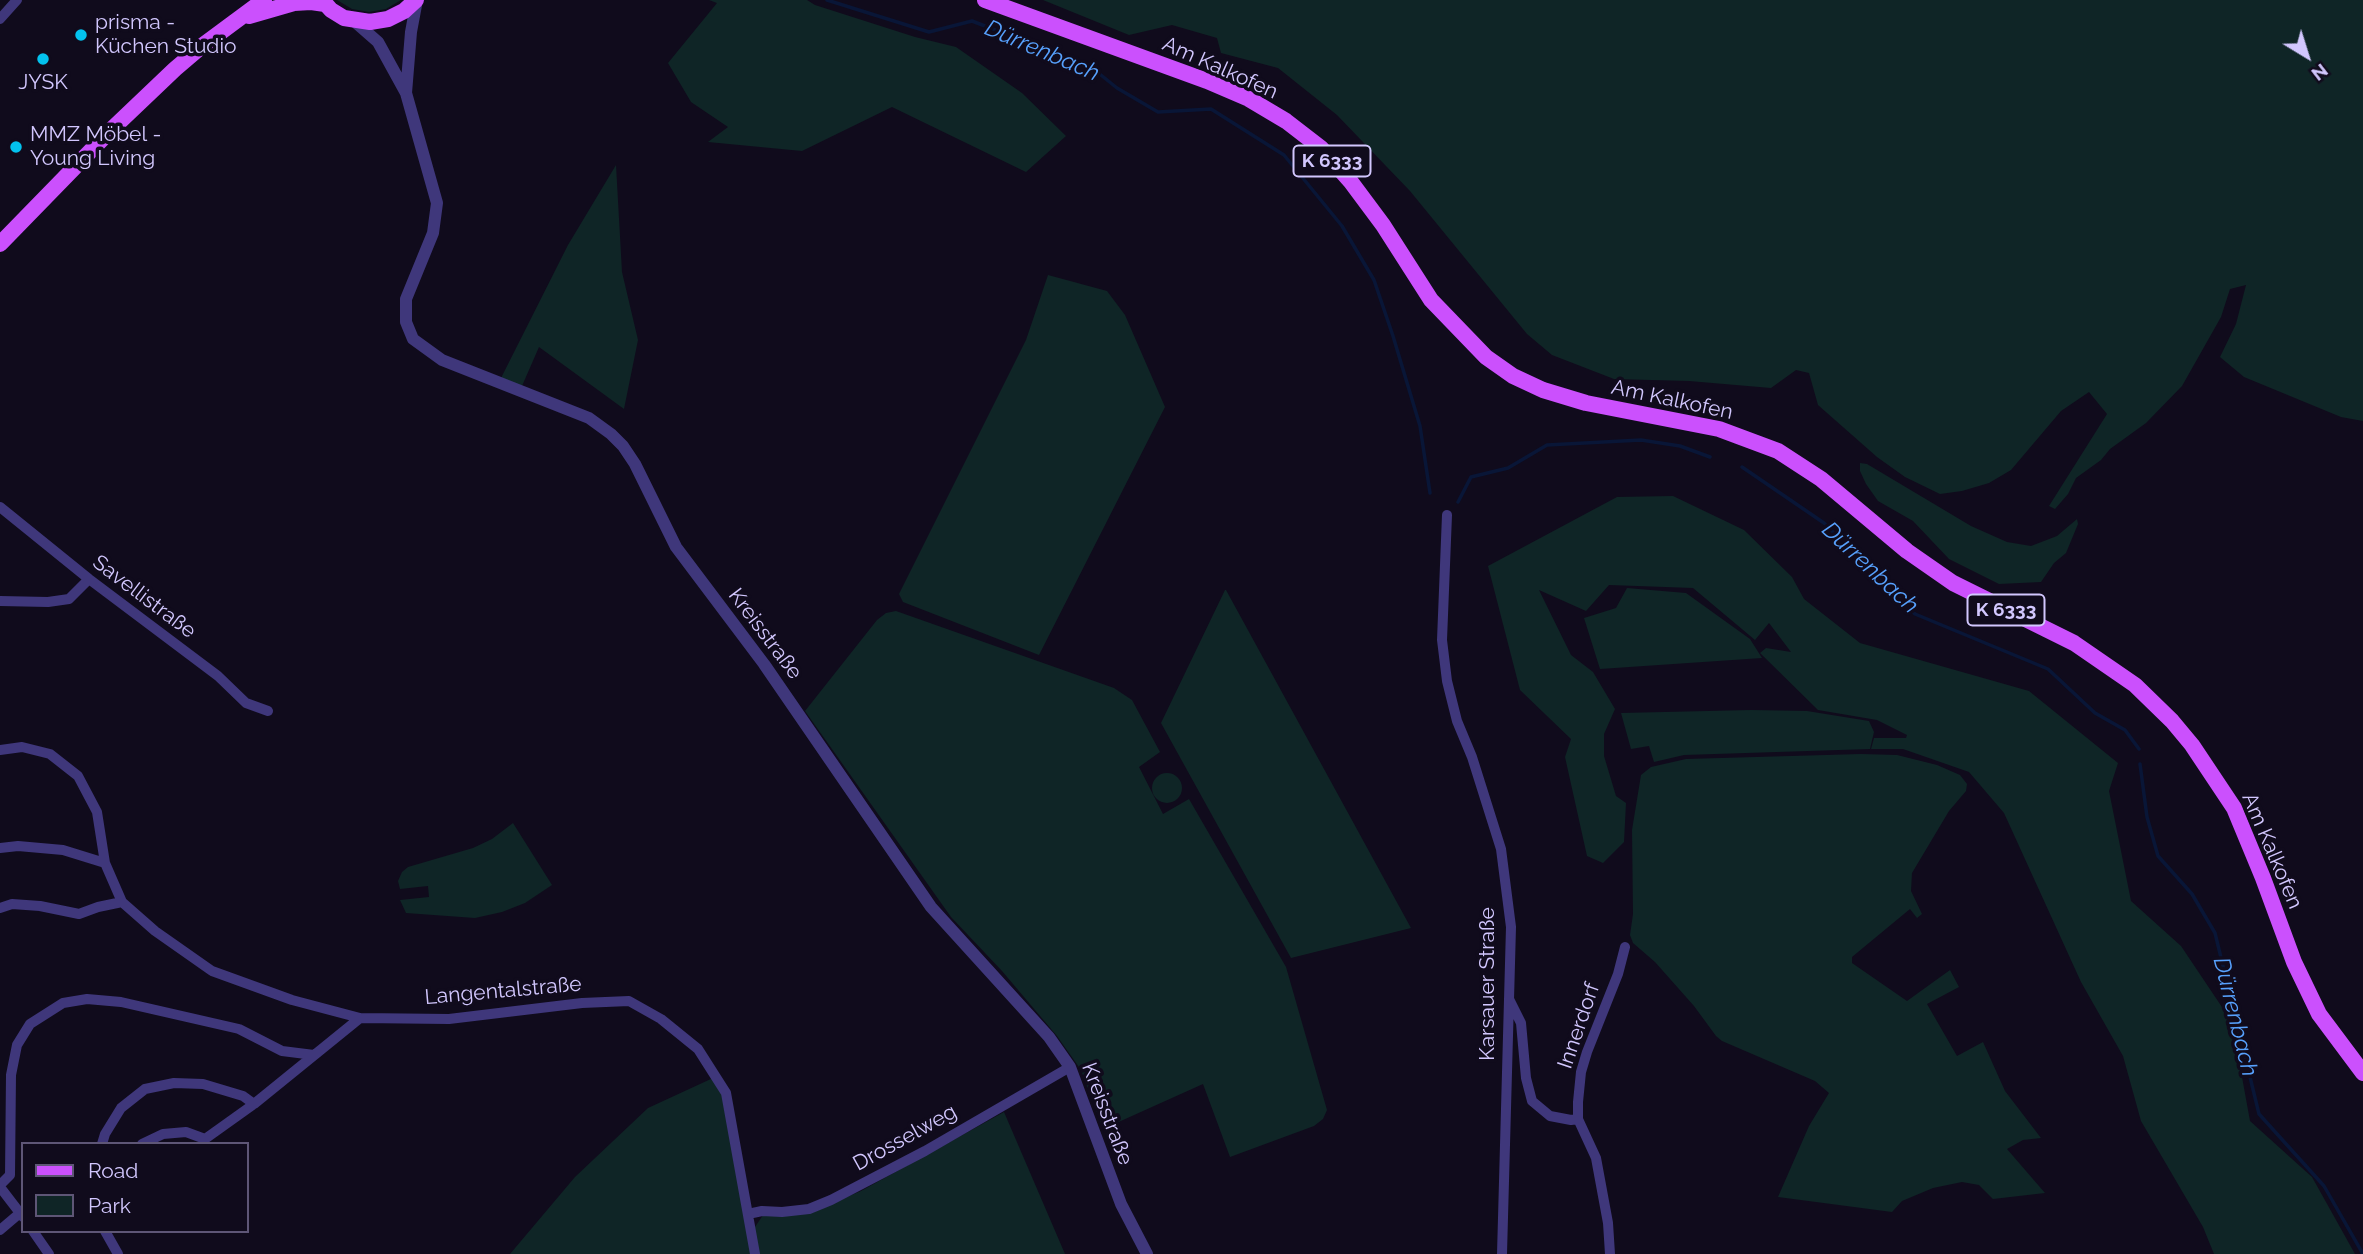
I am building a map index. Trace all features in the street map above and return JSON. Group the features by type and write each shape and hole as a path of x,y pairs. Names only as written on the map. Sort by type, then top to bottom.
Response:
{"main road":[{"path":"0,244 93,148 176,69 264,0"},
{"path":"244,17 294,4 324,2 337,14 354,21 370,22 388,19 404,11 416,0"},
{"name":"Am Kalkofen","path":"985,0 1208,81 1250,99 1286,121 1321,148 1351,182 1432,300 1486,357 1513,376 1543,390 1586,403 1719,429 1778,451 1821,479 1883,532 1945,577 2074,643 2135,685 2192,745 2234,808 2294,962 2319,1014 2363,1073"}],"street":[{"path":"0,19 18,0"},
{"name":"Kreisstraße","path":"406,93 416,0"},
{"name":"Kreisstraße","path":"354,21 378,42 406,93 437,203 433,233 406,299 406,322 413,339 442,360 589,418 623,446 635,464 676,547 764,664 931,906 1049,1037 1070,1067 1121,1204 1147,1254"},
{"name":"Savellistraße","path":"0,507 89,579 218,676 246,704 268,711"},
{"name":"Karsauer Straße","path":"1447,515 1442,640 1447,681 1457,720 1472,757 1501,849 1511,927 1502,1254"},
{"path":"0,601 48,602 69,599 89,579"},
{"name":"Langentalstraße","path":"0,750 22,747 50,754 78,776 97,812 105,863 122,902 156,931 212,971 292,1000 360,1018 449,1019 582,1003 629,1001 661,1019 698,1049 726,1093 755,1254"},
{"path":"0,848 18,846 63,850 105,863"},
{"path":"0,908 12,904 40,906 79,914 122,902"},
{"name":"Innerdorf","path":"1610,1254 1608,1223 1596,1158 1578,1119 1581,1072 1618,974 1625,947"},
{"name":"Innerdorf","path":"1508,997 1521,1023 1526,1078 1532,1101 1550,1116 1571,1121 1578,1119"},
{"path":"0,1230 21,1215 0,1186 10,1175 11,1075 17,1045 30,1024 63,1003 87,999 121,1002 239,1029 282,1051 314,1055"},
{"path":"146,1142 163,1134 187,1132 205,1139 254,1104 360,1018"},
{"name":"Drosselweg","path":"748,1214 808,1209 831,1200 925,1151 1070,1067"},
{"path":"103,1142 121,1108 145,1089 174,1083 203,1084 243,1096 254,1104"},
{"path":"34,1233 49,1254"},
{"path":"106,1233 118,1254"}],"green space":[{"path":"337,0 401,0 386,9 369,12 352,9"},
{"path":"709,0 807,0 815,5 915,37 956,47 1022,93 1066,136 1026,172 892,107 802,151 708,142 728,127 691,102 668,63 717,3"},
{"path":"1043,0 2363,0 2363,421 2341,417 2244,377 2220,357 2236,324 2246,285 2230,289 2221,317 2182,386 2146,423 2076,478 2068,494 2055,509 2049,506 2107,414 2089,392 2061,411 2011,470 1989,483 1940,494 1905,477 1877,457 1818,405 1809,373 1796,370 1771,388 1689,381 1614,379 1552,355 1527,334 1410,191 1337,115 1278,68 1221,53 1217,38 1172,25 1129,35"},
{"path":"616,165 622,272 638,340 624,409 539,347 522,386 501,378 568,245"},
{"path":"1048,275 1107,291 1125,315 1165,407 1039,655 903,602 899,594 1026,340"},
{"path":"1860,463 1867,464 1971,526 2007,542 2031,546 2057,536 2077,519 2078,524 2066,553 2054,563 2041,582 1999,584 1949,559 1913,521 1878,501 1866,484 1860,471"},
{"path":"1673,496 1744,530 1792,577 1804,599 1860,643 2029,691 2118,763 2109,791 2131,901 2181,946 2232,1022 2250,1121 2312,1177 2355,1254 2214,1254 2203,1227 2141,1121 2123,1056 2081,982 2004,813 1969,772 1903,749 1871,749 1874,738 1906,738 1907,735 1877,720 1818,710 1760,653 1766,648 1791,652 1769,623 1755,640 1693,588 1609,585 1586,611 1539,590 1571,655 1593,672 1615,709 1604,734 1604,756 1616,796 1626,803 1624,842 1603,863 1587,856 1565,757 1571,739 1520,690 1488,566 1617,497"},
{"path":"1627,588 1686,593 1750,639 1762,658 1600,669 1584,618 1616,608"},
{"path":"1225,590 1411,928 1291,958 1161,723"},
{"path":"896,611 1114,688 1132,700 1160,752 1139,767 1163,814 1189,799 1286,967 1327,1110 1323,1119 1314,1126 1230,1157 1203,1084 1103,1129 1081,1070 1057,1036 1002,971 951,917 805,711 877,620 886,613"},
{"path":"1807,711 1869,721 1874,732 1870,749 1684,755 1654,762 1649,746 1631,749 1621,713"},
{"path":"1897,755 1937,765 1960,775 1967,784 1966,791 1949,811 1912,873 1911,891 1922,914 1917,918 1910,909 1852,957 1852,963 1907,1001 1950,970 1959,987 1927,1004 1957,1056 1983,1042 2005,1091 2041,1138 2023,1140 2007,1149 2045,1193 1993,1199 1979,1185 1962,1182 1933,1188 1902,1201 1892,1212 1778,1197 1809,1126 1829,1093 1815,1081 1722,1041 1655,962 1633,943 1630,935 1633,914 1632,830 1641,775 1651,767 1686,759"},
{"path":"1167,773 1178,777 1182,788 1178,799 1167,803 1156,799 1152,788 1156,777"},
{"path":"513,823 552,885 525,903 475,918 406,913 400,900 429,897 428,886 400,889 398,881 402,872 408,867 473,848 492,839"},
{"path":"713,1078 723,1096 751,1254 510,1254 575,1177 648,1108"},
{"path":"1004,1112 1065,1254 757,1254 753,1230 763,1215 812,1211 861,1191"}],"waterway":[{"name":"Dürrenbach","path":"827,0 929,32 972,21 1091,67 1117,88 1158,112 1211,109 1284,155 1342,226 1374,280 1420,426 1430,493"},
{"name":"Dürrenbach","path":"1458,502 1471,477 1508,468 1547,445 1641,440 1680,446 1710,457"},
{"name":"Dürrenbach","path":"1742,467 1824,523 1915,614 2048,669 2095,713 2125,730 2139,749"},
{"name":"Dürrenbach","path":"2140,764 2147,817 2158,856 2192,894 2215,933 2259,1114 2324,1186 2363,1254"}],"place":[{"name":"prisma - Küchen Studio","path":"81,35"},
{"name":"JYSK","path":"43,59"},
{"name":"MMZ Möbel - Young Living","path":"16,147"}]}
